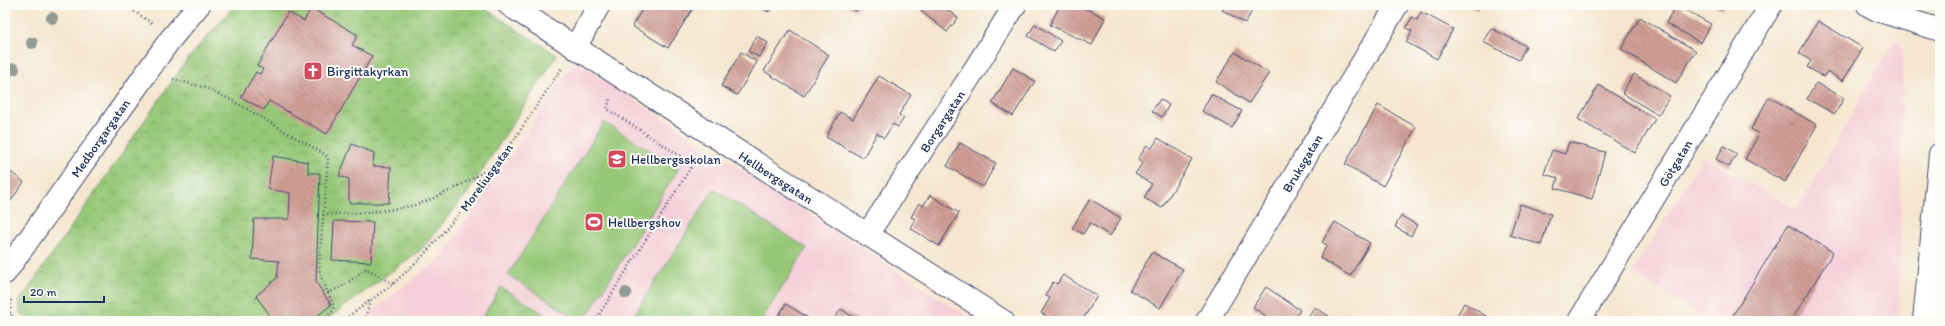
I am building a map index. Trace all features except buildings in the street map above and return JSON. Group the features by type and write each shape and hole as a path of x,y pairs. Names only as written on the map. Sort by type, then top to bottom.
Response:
{"street":[{"name":"Medborgargatan","path":"5,273 169,41 198,5"},
{"name":"Hellbergsgatan","path":"509,5 1003,321"},
{"path":"575,48 599,5"},
{"name":"Borgargatan","path":"867,235 1015,5"},
{"name":"Bruksgatan","path":"1207,321 1397,5"},
{"name":"Götgatan","path":"1579,321 1771,5"},
{"path":"1868,5 1877,10 1940,30"},
{"path":"1924,321 1940,154"}],"path":[{"path":"124,5 157,27"},
{"name":"Moreliusgatan","path":"342,321 370,299 393,284 422,257 483,186 575,48"},
{"path":"595,321 693,164 607,109 618,75"},
{"path":"168,77 206,88 233,101 326,155 328,160 319,264 320,274 334,307 333,311 321,321"},
{"path":"323,215 396,208 423,202 461,186 498,162"},
{"path":"328,293 345,285 366,268 393,284"},
{"path":"365,321 370,299"},
{"path":"5,321 10,313 11,300"},
{"path":"10,313 15,321"}],"shaded area":[{"path":"1894,41 1903,49 1899,321 1711,321 1632,273 1703,157 1797,210"},
{"name":"Hellbergsskolan","path":"575,61 974,321 359,321 442,257"}],"green space":[{"path":"235,5 479,5 557,55 469,191 422,249 325,321 31,321 20,313 19,302 186,61"},
{"name":"Hellbergshov","path":"604,122 679,168 584,321 580,321 508,275"},
{"path":"714,189 807,248 761,321 630,321"},
{"path":"501,287 555,321 480,321"}],"place":[{"name":"Birgittakyrkan","path":"313,71"},
{"name":"Hellbergsskolan","path":"617,159"},
{"name":"Hellbergshov","path":"594,222"}]}
